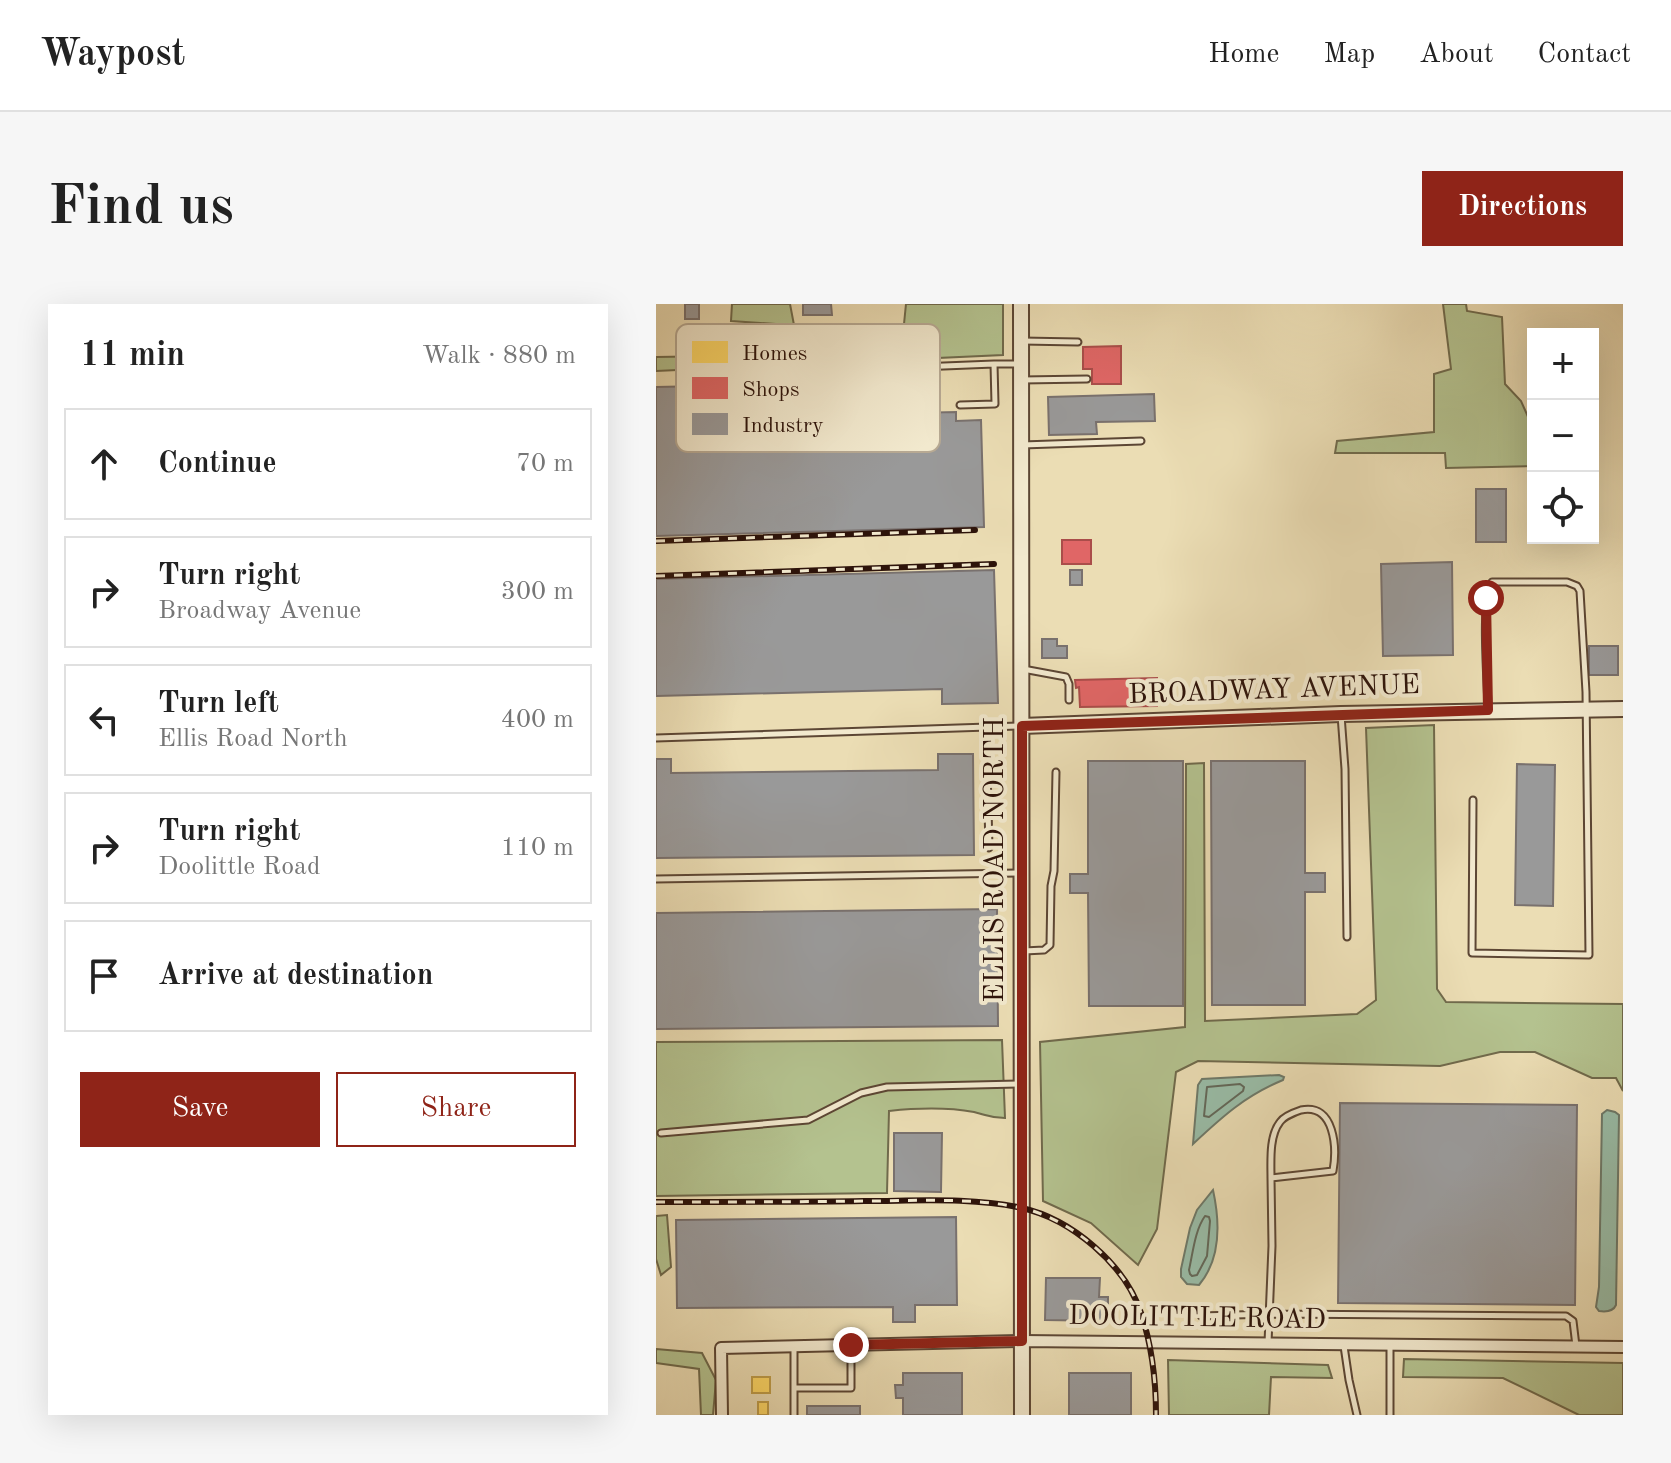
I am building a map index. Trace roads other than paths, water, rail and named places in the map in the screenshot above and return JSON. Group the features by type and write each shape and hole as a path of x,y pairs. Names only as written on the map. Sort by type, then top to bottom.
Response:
{"street":[{"name":"ELLIS ROAD NORTH","path":"1021,304 1022,1415"},
{"name":"BROADWAY AVENUE","path":"1022,726 1341,714 1623,709"},
{"name":"DOOLITTLE ROAD","path":"722,1415 721,1348 1022,1341 1623,1347"}],"lane":[{"path":"1021,341 1078,342"},
{"path":"960,405 995,404 994,364"},
{"path":"940,366 1021,364"},
{"path":"1021,380 1087,379"},
{"path":"1021,445 1141,441"},
{"path":"1473,800 1472,953 1589,955 1585,709 1580,591 1577,586 1567,582 1492,582 1486,598 1488,710"},
{"path":"1022,669 1066,677 1069,700"},
{"path":"1341,714 1345,769 1347,937"},
{"path":"656,738 1022,726"},
{"path":"986,727 989,848"},
{"path":"1023,951 1044,950 1050,945 1056,772"},
{"path":"656,879 1022,873"},
{"path":"661,1133 808,1120 861,1093 887,1087 1023,1084"},
{"path":"1268,1344 1272,1246 1271,1178 1273,1137 1280,1121 1299,1111 1313,1109 1323,1115 1332,1131 1336,1153 1333,1171 1271,1178"},
{"path":"1201,1316 1566,1316 1573,1321 1576,1347"},
{"path":"794,1388 851,1388 851,1345"},
{"path":"1344,1345 1357,1415"},
{"path":"1390,1345 1390,1415"},
{"path":"794,1346 794,1415"}],"water":[{"path":"1284,1077 1283,1080 1235,1108 1193,1144 1198,1085 1202,1079"},
{"path":"1607,1110 1619,1115 1616,1305 1611,1310 1599,1311 1596,1307 1602,1114"},
{"path":"1213,1190 1217,1215 1215,1252 1199,1285 1187,1284 1181,1277 1181,1269 1190,1228 1197,1210"}],"railway":[{"path":"656,541 975,530"},
{"path":"656,576 994,564"},
{"path":"656,1202 963,1201 1022,1208 1041,1214 1059,1222 1094,1246 1123,1277 1145,1325 1151,1351 1156,1415"}]}
